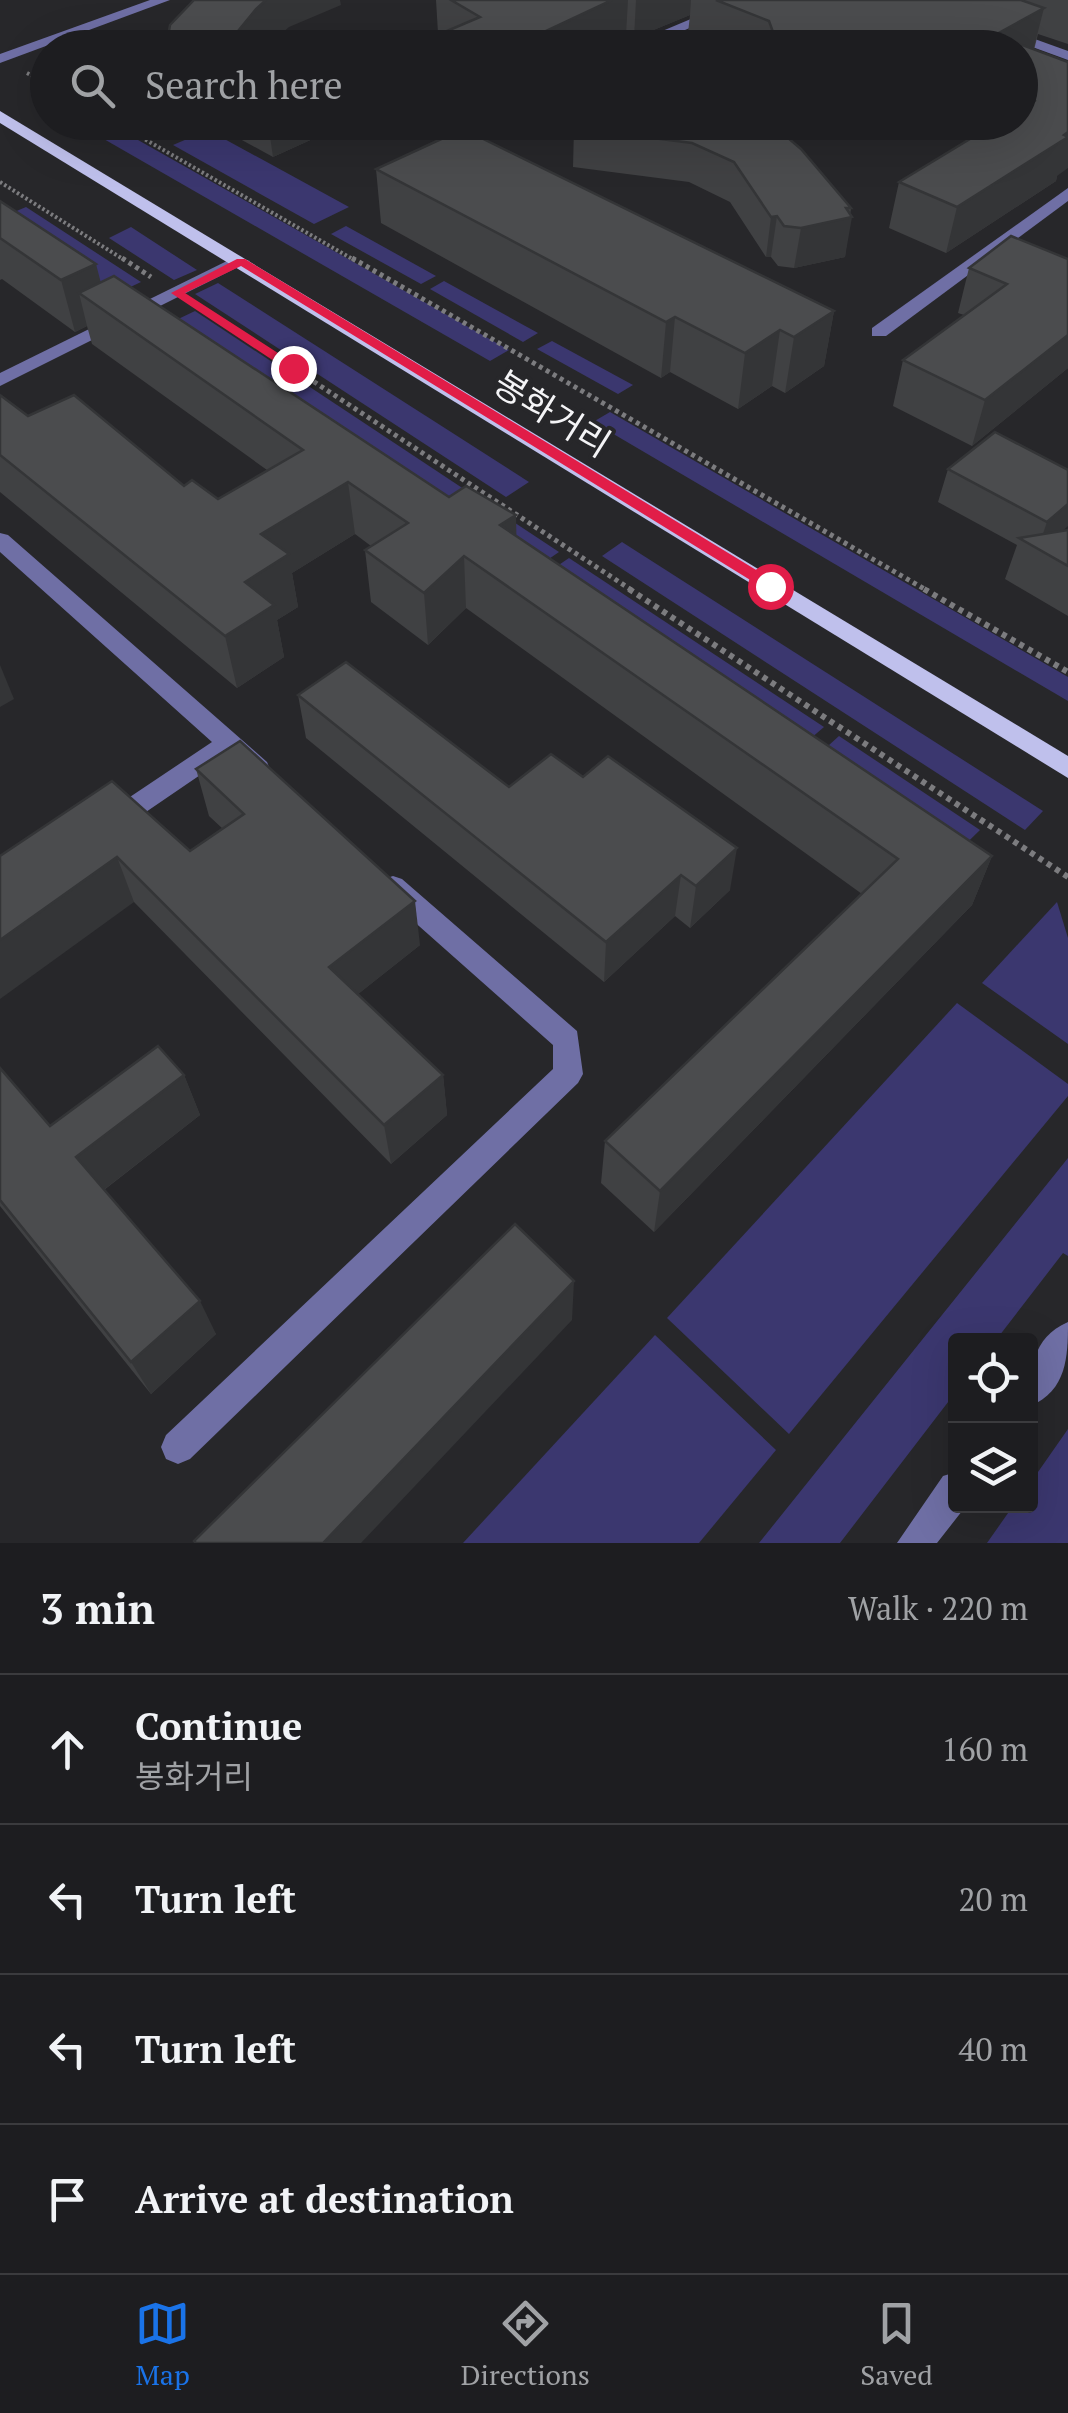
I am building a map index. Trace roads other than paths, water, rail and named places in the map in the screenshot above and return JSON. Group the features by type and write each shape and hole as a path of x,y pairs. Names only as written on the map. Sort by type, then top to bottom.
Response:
{"main road":[{"name":"봉화거리","path":"0,116 30,134"},
{"name":"봉화거리","path":"40,140 1068,768"}],"street":[{"path":"80,30 163,0"},
{"path":"672,30 748,0"},
{"path":"984,25 998,30"},
{"path":"1038,45 1068,56"},
{"path":"0,59 30,48"},
{"path":"878,332 1068,193"},
{"path":"0,380 241,261"},
{"path":"0,540 273,782"},
{"path":"82,842 229,743"},
{"path":"178,1447 568,1074 567,1040 376,872"},
{"path":"1038,1378 1068,1339"},
{"path":"915,1543 948,1500"}]}
